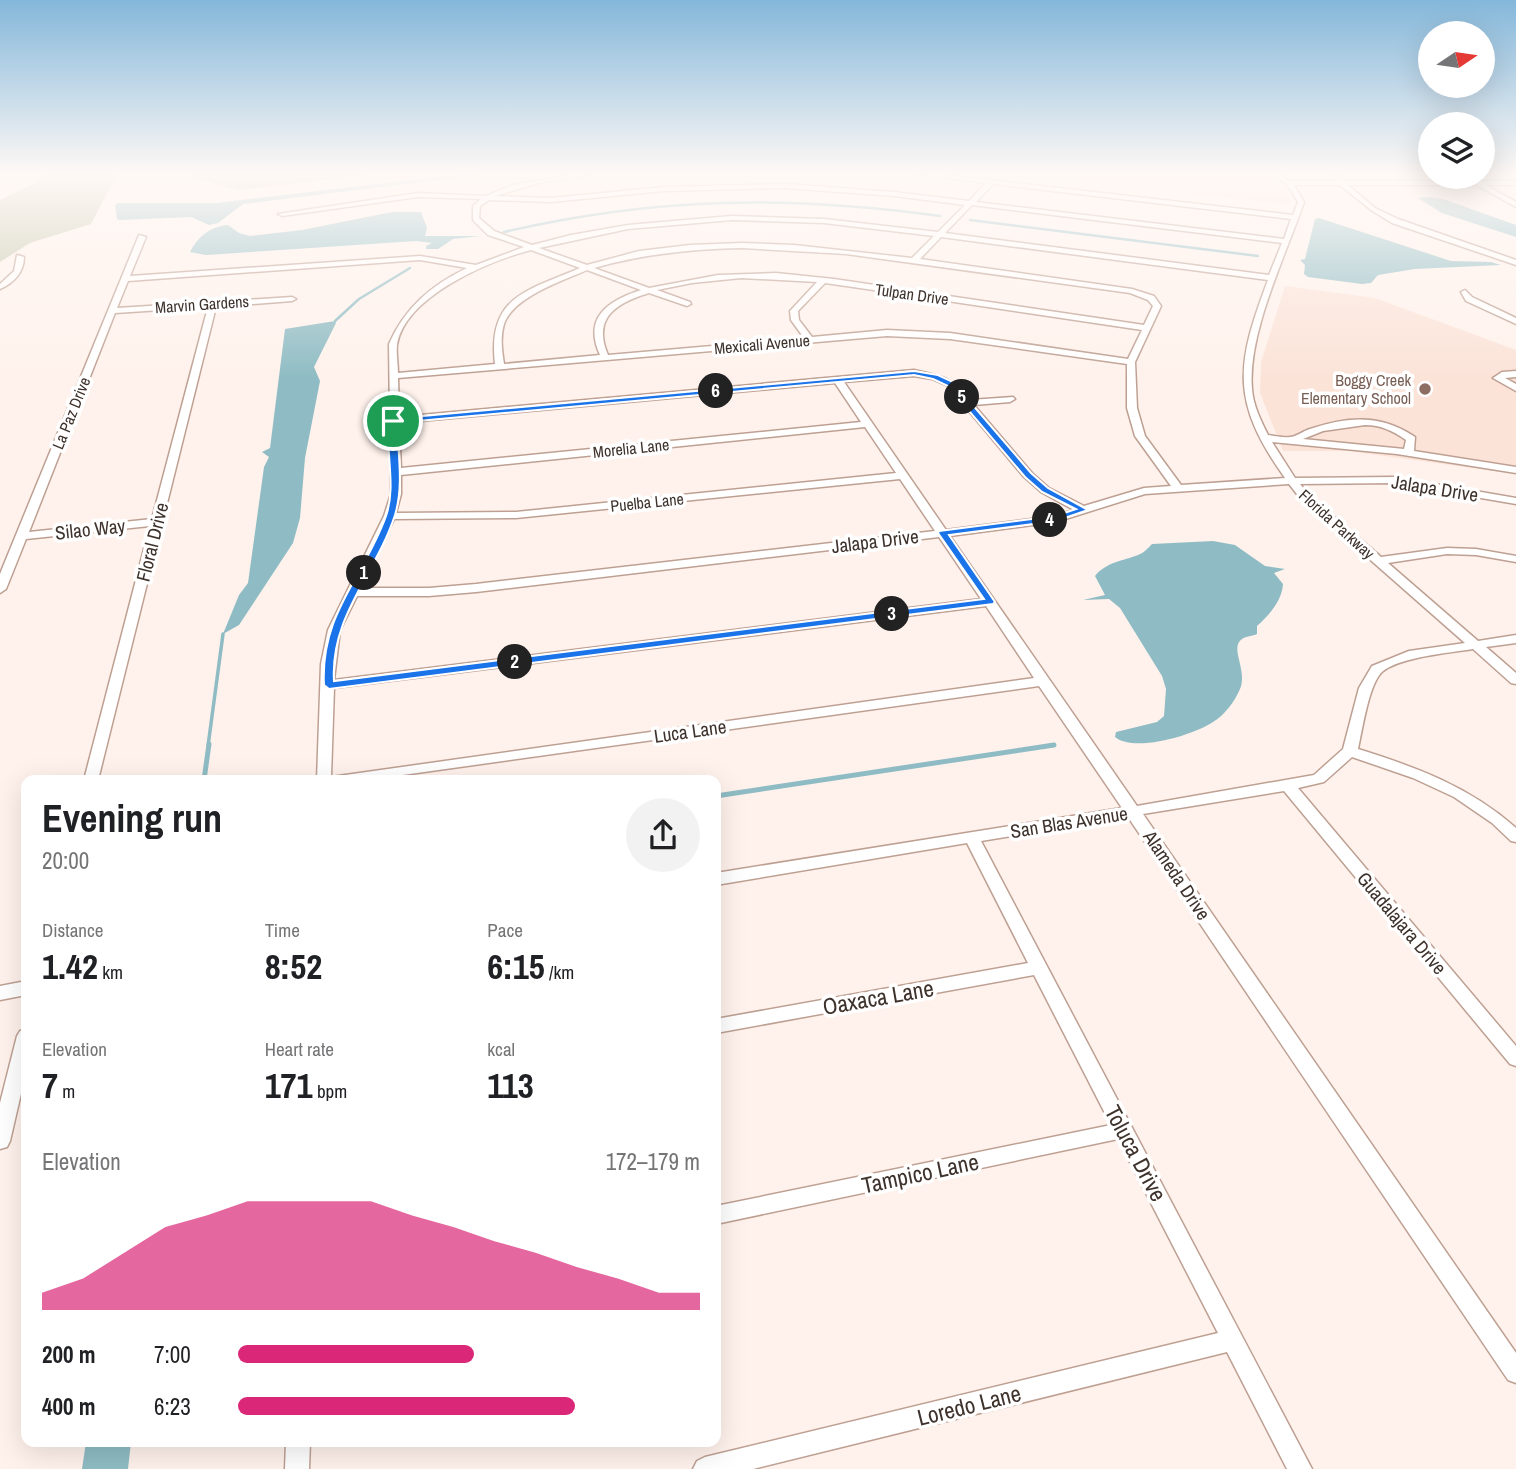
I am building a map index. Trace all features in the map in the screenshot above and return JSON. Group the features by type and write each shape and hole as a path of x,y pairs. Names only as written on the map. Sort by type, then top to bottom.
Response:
{"street":[{"name":"La Paz Drive","path":"0,589 141,241"},
{"path":"513,241 687,304"},
{"path":"324,775 328,664 334,630 390,516 396,494 393,345 407,317 431,294 477,267 531,247 562,241"},
{"path":"914,261 933,241"},
{"path":"981,241 1272,278"},
{"name":"Florida Parkway","path":"1285,241 1249,359 1247,391 1265,438 1291,481 1304,496 1516,680"},
{"path":"1457,241 1516,262"},
{"path":"500,367 497,335 504,314 524,297 587,268 642,255 732,246 806,247 1140,293 1154,300 1157,306 1132,362 1132,408 1140,436 1177,487"},
{"path":"0,287 16,273 21,262 20,257"},
{"path":"126,279 420,258 477,267"},
{"name":"Tulpan Drive","path":"606,357 597,331 601,321 615,306 647,290 673,283 725,276 789,276 1146,328"},
{"path":"810,340 795,320 794,310 822,281"},
{"path":"1465,292 1469,299 1516,321"},
{"name":"Marvin Gardens","path":"112,311 292,299"},
{"name":"Floral Drive","path":"92,775 212,303"},
{"name":"Mexicali Avenue","path":"392,376 919,333 1132,362"},
{"path":"393,421 914,373 935,377 951,384 1028,475 1045,490 1083,510"},
{"path":"1516,374 1498,378 1516,388"},
{"name":"Alameda Drive","path":"837,379 1516,1372"},
{"path":"967,403 1010,399"},
{"path":"1296,439 1307,431 1365,420 1379,421 1397,428 1411,439 1409,453"},
{"name":"Morelia Lane","path":"395,471 868,424"},
{"path":"1265,438 1296,439 1409,453 1516,470"},
{"name":"Puelba Lane","path":"390,516 516,515 903,475"},
{"name":"Jalapa Drive","path":"355,592 429,592 476,588 1056,519 1144,491 1177,487 1291,481 1394,480 1516,501"},
{"name":"Silao Way","path":"22,536 157,522"},
{"path":"1378,561 1447,551 1516,559"},
{"path":"329,685 990,602"},
{"path":"1516,639 1414,654 1377,670 1366,688 1350,751 1431,778 1464,794 1495,815 1516,837"},
{"name":"Luca Lane","path":"373,775 1044,681"},
{"name":"San Blas Avenue","path":"721,877 1288,786 1318,779 1350,751"},
{"name":"Guadalajara Drive","path":"1288,786 1516,1059"},
{"name":"Toluca Drive","path":"971,837 1300,1469"},
{"name":"Oaxaca Lane","path":"721,1026 1039,968"},
{"path":"0,993 21,989"},
{"path":"0,1141 21,1056"},
{"name":"Tampico Lane","path":"721,1214 1124,1130"},
{"name":"Loredo Lane","path":"705,1469 1234,1340"},
{"path":"297,1469 298,1447"}],"shaded area":[{"path":"1285,286 1375,298 1516,350 1516,474 1348,451 1283,451 1260,393 1261,362"}],"green space":[{"path":"0,241 38,241 30,243 0,262"}],"water":[{"path":"197,241 451,241 438,249 426,249 426,246 432,243 416,241 206,255 190,252"},
{"path":"1310,241 1388,241 1451,261 1491,262 1501,265 1415,269 1378,275 1371,283 1362,284 1308,277 1304,274 1305,265 1300,260 1305,259"},
{"path":"335,321 314,367 320,381 305,458 300,518 293,543 239,625 223,634 239,595 248,583 264,467 269,457 262,452 270,448 285,329"},
{"path":"1213,541 1235,545 1265,566 1285,569 1274,573 1283,584 1274,607 1257,626 1257,634 1244,638 1237,648 1242,674 1240,689 1232,703 1217,719 1179,737 1136,743 1115,737 1116,732 1157,722 1164,716 1166,689 1162,676 1120,608 1109,599 1083,600 1105,595 1095,576 1109,565 1140,554 1152,544"},
{"path":"85,1447 130,1447 128,1469 82,1469"}],"waterway":[{"path":"1134,241 1258,256"},
{"path":"335,321 359,299 410,268"},
{"path":"208,746 223,634"},
{"path":"205,775 209,744"},
{"path":"721,795 1054,745 1050,746"}],"place":[{"name":"Boggy Creek Elementary School","path":"1425,389"}],"route":[{"path":"914,373 935,377 951,384 1028,475 1045,490 1083,510 1056,519 943,533 990,602 329,685 328,664 334,630 390,516 396,494 393,421 914,373"}]}
